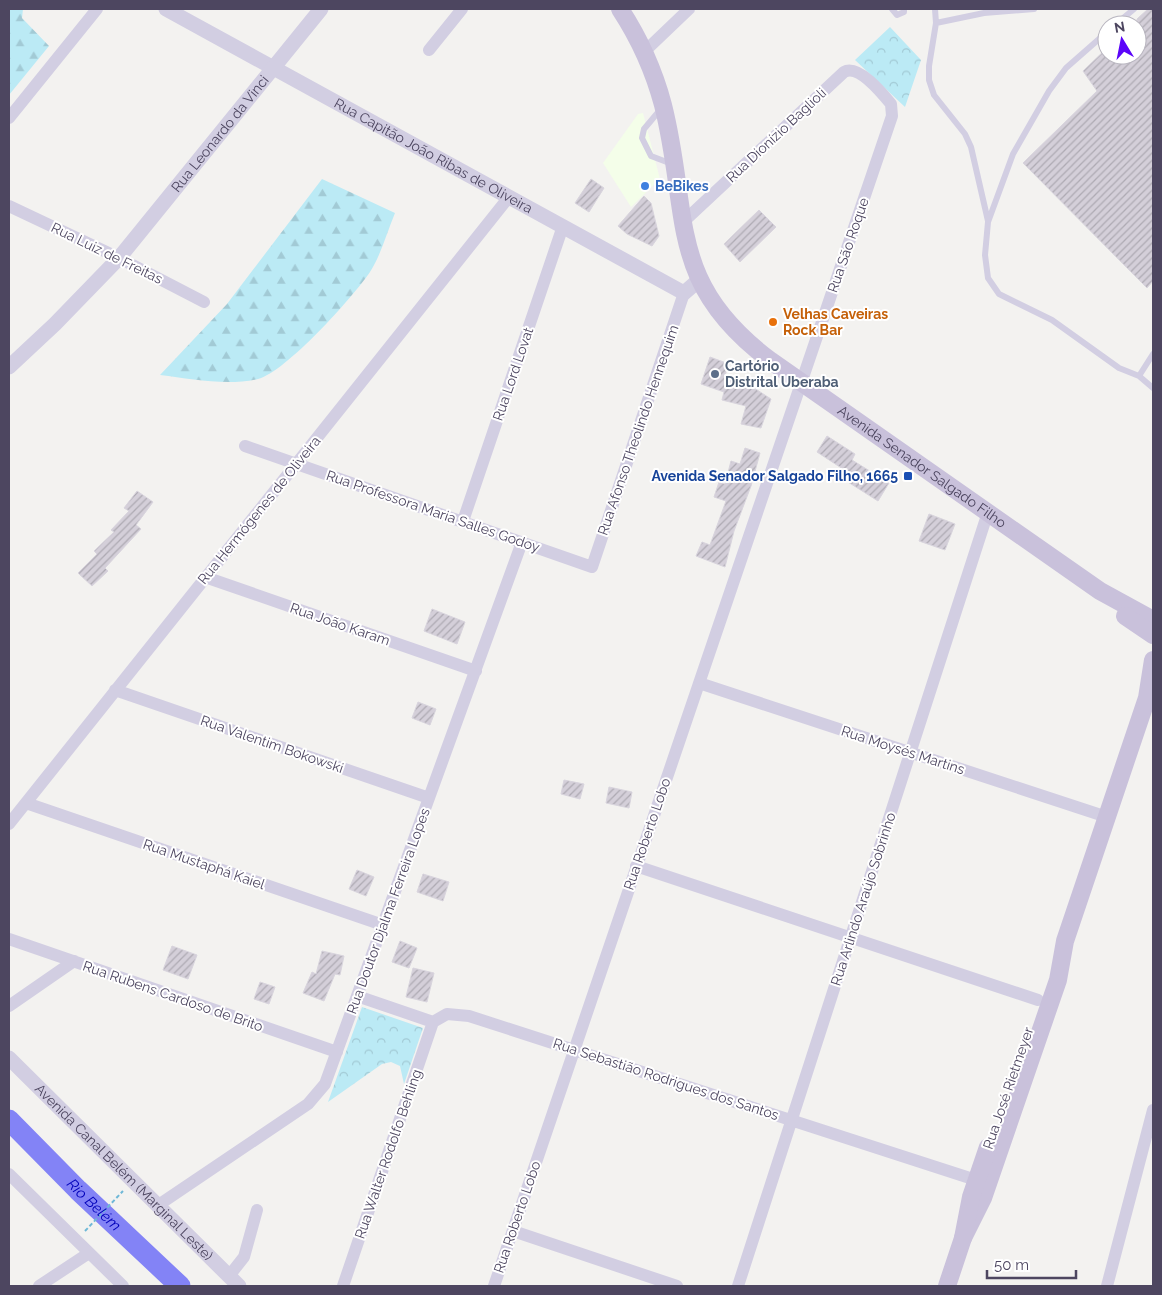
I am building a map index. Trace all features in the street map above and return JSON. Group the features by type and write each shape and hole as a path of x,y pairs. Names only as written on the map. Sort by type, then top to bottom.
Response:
{"main road":[{"name":"Avenida Senador Salgado Filho","path":"620,9 644,52 663,106 682,224 689,252 699,280 714,306 731,327 755,349 801,382 1100,591 1153,620"},
{"name":"Avenida Senador Salgado Filho","path":"1100,591 1119,611 1153,635"},
{"name":"Rua José Rietmeyer","path":"963,1238 983,1198 1059,975 1065,941 1150,694 1153,660"},
{"name":"Rua José Rietmeyer","path":"948,1286 963,1238 976,1180 1047,974 1065,941"}],"street":[{"path":"9,118 97,9"},
{"name":"Rua Capitão João Ribas de Oliveira","path":"166,9 684,293"},
{"name":"Rua Leonardo da Vinci","path":"9,367 55,324 119,258 321,9"},
{"path":"428,50 462,9"},
{"path":"644,52 689,9"},
{"name":"Rua São Roque","path":"801,382 892,116 893,108 858,72 850,69"},
{"name":"Rua Dionízio Baglioli","path":"682,224 844,72 850,69"},
{"name":"Rua Hermógenes de Oliveira","path":"9,824 509,197"},
{"name":"Rua Luiz de Freitas","path":"9,206 119,258 204,302"},
{"name":"Rua Lord Lovat","path":"463,522 563,226"},
{"path":"684,293 699,280"},
{"name":"Rua Afonso Theolindo Hennequim","path":"592,567 684,293"},
{"name":"Rua Roberto Lobo","path":"494,1286 801,382"},
{"name":"Rua Professora Maria Salles Godoy","path":"245,446 592,567"},
{"name":"Rua Arlindo Araújo Sobrinho","path":"738,1286 988,512"},
{"name":"Rua Doutor Djalma Ferreira Lopes","path":"158,1206 312,1101 325,1084 522,542"},
{"name":"Rua João Karam","path":"205,577 476,671"},
{"name":"Rua Moysés Martins","path":"699,682 1107,817"},
{"name":"Rua Valentim Bokowski","path":"115,690 429,798"},
{"name":"Rua Mustaphá Kaiel","path":"26,803 383,925"},
{"path":"636,866 1038,1000"},
{"name":"Rua Rubens Cardoso de Brito","path":"9,939 337,1052"},
{"path":"9,1006 74,961"},
{"path":"357,996 433,1022"},
{"name":"Rua Sebastião Rodrigues dos Santos","path":"433,1022 447,1014 469,1016 976,1180"},
{"name":"Rua Walter Rodolfo Behling","path":"343,1286 433,1022"},
{"name":"Avenida Canal Belém (Marginal Leste)","path":"9,1058 234,1281"},
{"path":"1107,1286 1153,1110"},
{"path":"9,1174 123,1286"},
{"path":"234,1281 244,1257 257,1210"},
{"path":"513,1231 677,1286"},
{"path":"40,1286 89,1253"}],"lane":[{"path":"892,9 897,15 904,12 904,9"},
{"path":"935,9 936,23 929,66 929,80 934,95 964,134 971,147 988,222"},
{"path":"936,23 984,13 1034,9"},
{"path":"1097,41 1066,68 1049,91 1013,154 988,222 985,255 988,278 999,294 1052,320 1119,368 1139,376 1153,388"},
{"path":"663,106 644,129 642,138 651,156 673,164"},
{"path":"1139,376 1153,354"}],"path":[{"path":"84,1232 121,1193"}],"shaded area":[{"path":"643,113 660,179 631,207 603,163 638,114"}],"green space":[{"path":"9,9 23,9 22,18 49,46 9,95"},
{"path":"890,27 921,60 905,107 855,60"},
{"path":"322,179 395,213 374,265 349,298 301,349 285,363 258,379 221,382 160,375 227,304"},
{"path":"362,1007 423,1028 404,1084 400,1066 391,1062 382,1064 328,1102"}],"building":[{"path":"1148,9 1153,9 1153,281 1147,288 1023,163 1097,91 1083,71 1097,58 1097,65 1147,65 1147,15 1141,15"},
{"path":"591,179 604,188 589,212 575,203"},
{"path":"644,196 651,203 659,236 652,246 627,234 618,226"},
{"path":"759,210 776,227 740,262 724,244"},
{"path":"710,357 729,364 724,378 748,384 771,399 761,428 741,424 746,406 722,400 724,392 701,384"},
{"path":"827,436 855,454 852,460 889,483 878,501 848,482 852,475 817,452"},
{"path":"745,448 760,453 751,486 734,531 725,567 696,556 702,542 710,545 726,501 714,497 719,482 725,484 731,461 740,464"},
{"path":"137,491 153,502 136,525 141,529 105,568 108,571 92,586 78,573 97,554 94,551 114,532 111,530 129,511 124,508"},
{"path":"929,514 955,524 945,550 919,541"},
{"path":"432,609 465,622 457,644 424,631"},
{"path":"418,702 436,709 430,725 412,718"},
{"path":"564,780 584,784 580,799 561,794"},
{"path":"609,787 632,792 629,808 606,803"},
{"path":"357,870 374,877 366,896 349,889"},
{"path":"423,874 449,882 443,901 417,892"},
{"path":"400,941 417,948 409,968 392,962"},
{"path":"172,946 197,955 188,979 163,970"},
{"path":"322,951 344,956 340,975 335,974 324,1001 303,993 312,972 316,974"},
{"path":"413,968 434,973 427,1002 406,997"},
{"path":"260,982 275,987 269,1004 254,999"}],"waterway":[{"name":"Rio Belém","path":"9,1120 78,1190 180,1286"}],"place":[{"name":"BeBikes","path":"645,186"},
{"name":"Velhas Caveiras Rock Bar","path":"773,322"},
{"name":"Cartório Distrital Uberaba","path":"715,374"},
{"name":"Avenida Senador Salgado Filho, 1665","path":"908,476"}]}
